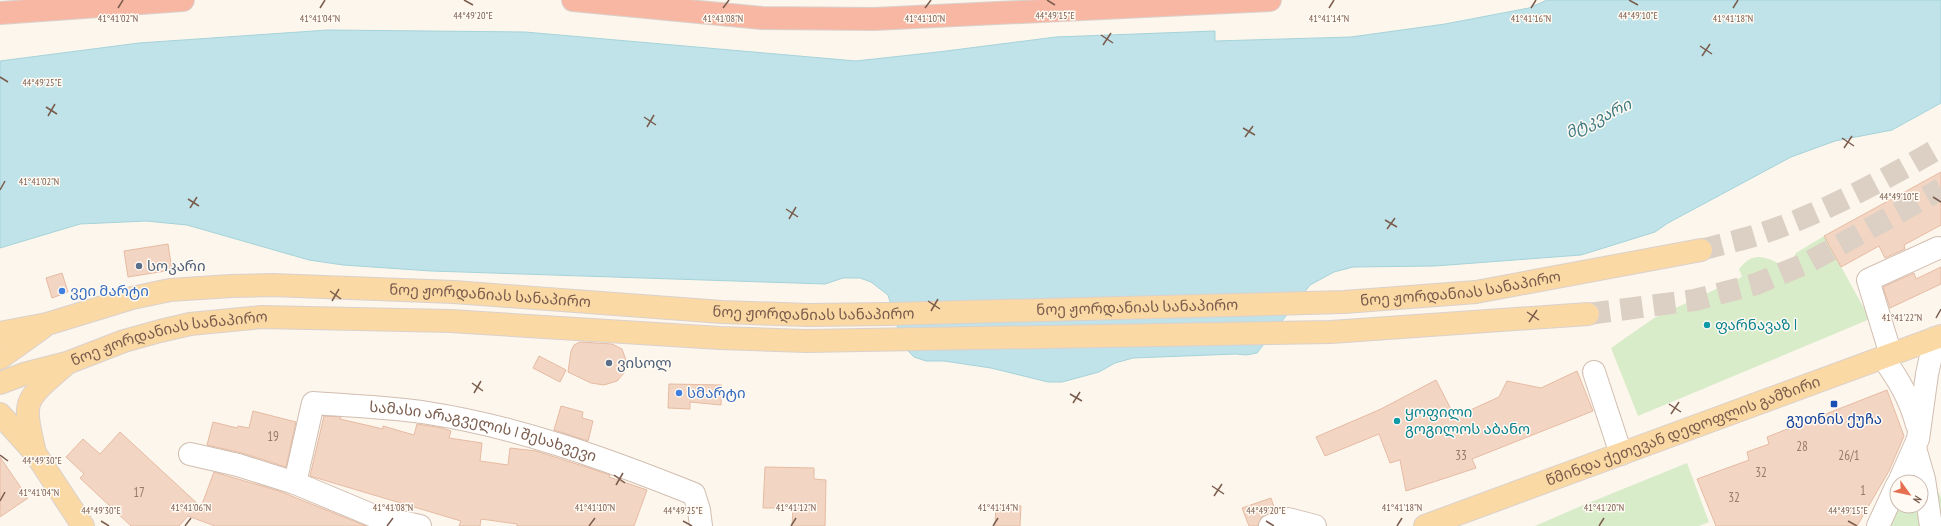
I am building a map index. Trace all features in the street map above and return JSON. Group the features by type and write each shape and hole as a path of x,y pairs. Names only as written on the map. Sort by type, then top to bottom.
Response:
{"highway":[{"path":"0,13 183,0"},
{"path":"573,0 762,18 814,20 874,19 1270,0"}],"main road":[{"name":"ნოე ჟორდანიას სანაპირო","path":"0,333 48,324 132,298 170,290 231,286 454,292 722,312 809,315 889,314 1344,302 1476,292 1701,250"},
{"name":"ნოე ჟორდანიას სანაპირო","path":"0,383 24,374 67,363 124,341 160,331 197,323 262,317 450,321 720,338 806,341 1331,332 1588,314"},
{"path":"0,358 48,324"},
{"name":"წმინდა ქეთევან დედოფლის გამზირი","path":"1424,526 1938,337"},
{"path":"35,453 27,416 28,402 42,385 67,363"},
{"path":"0,414 35,453 82,526"}],"street":[{"path":"1931,526 1909,400 1887,357 1868,280 1938,248"},
{"path":"1902,474 1917,440 1927,374 1938,337"},
{"path":"1594,372 1621,454"},
{"name":"სამასი არაგველის I შესახვევი","path":"295,482 313,403 427,413 512,430 650,477 694,494 699,510 701,526"},
{"path":"190,454 238,465 295,482 374,516 420,526"},
{"path":"1878,526 1889,502"},
{"path":"1270,526 1288,519 1315,526"}],"green space":[{"path":"1824,236 1870,319 1638,416 1611,348 1654,318 1742,277 1739,269 1750,259 1762,257 1788,267 1796,253"},
{"path":"1687,463 1709,522 1699,526 1535,526 1581,506"},
{"path":"1932,481 1941,497 1941,526 1890,526 1895,514 1929,514 1929,488"}],"water":[{"name":"მტკვარი","path":"1547,0 1941,0 1941,103 1892,130 1835,141 1791,157 1668,223 1655,232 1581,255 1435,266 1353,267 1334,272 1310,285 1257,353 1246,355 1236,354 1133,358 1115,363 1099,372 1062,382 1048,382 991,368 944,361 926,361 914,357 903,346 888,295 871,282 860,278 843,278 825,284 431,271 343,265 309,260 187,225 146,221 80,224 0,248 0,61 139,43 328,30 525,32 856,61 1056,37 1215,31 1215,41 1351,37 1445,24 1529,8"}],"building":[{"path":"1941,172 1941,225 1904,245 1905,249 1885,258 1879,246 1841,267 1824,236"},
{"path":"168,244 172,270 128,277 124,251"},
{"path":"1941,267 1941,284 1890,308 1883,287 1914,273 1916,279"},
{"path":"62,273 68,292 52,298 46,278"},
{"path":"580,342 612,344 622,349 627,363 624,373 617,381 604,385 591,383 568,372 571,351 574,345"},
{"path":"539,356 566,370 560,382 533,368"},
{"path":"1577,371 1593,411 1472,459 1476,468 1406,491 1400,460 1390,463 1379,434 1325,456 1316,437 1381,409 1436,380 1456,419 1466,412 1499,397 1507,381 1541,388"},
{"path":"669,384 722,385 721,405 690,402 690,409 668,408"},
{"path":"1887,390 1904,436 1889,471 1857,526 1716,526 1697,479 1749,460 1747,452 1769,444 1767,437"},
{"path":"561,406 583,412 582,418 593,421 588,441 554,430"},
{"path":"253,411 296,422 286,467 242,453 207,445 213,422 237,428 238,426 249,428"},
{"path":"324,416 341,417 340,419 383,429 383,426 414,435 417,424 442,428 451,431 449,438 482,443 480,461 508,465 510,448 536,451 610,475 609,477 647,490 634,526 517,526 517,524 481,519 480,526 459,526 461,521 310,476"},
{"path":"120,432 201,507 214,472 279,491 366,526 215,526 188,516 179,526 131,526 80,478 84,474 66,457 83,439 100,454"},
{"path":"0,457 28,498 0,517"},
{"path":"765,467 814,468 814,479 826,480 825,526 792,526 793,508 763,508"},
{"path":"1271,498 1275,510 1261,518 1258,526 1249,526 1242,508"},
{"path":"996,504 1021,506 1020,526 995,526"}],"tunnel":[{"path":"1701,250 1786,225 1832,205 1876,183 1941,147"},
{"path":"1588,314 1695,300 1756,284 1807,263 1941,189"}],"place":[{"name":"სოკარი","path":"139,266"},
{"name":"ვეი მარტი","path":"62,291"},
{"name":"ფარნავაზ I","path":"1707,325"},
{"name":"ვისოლ","path":"609,363"},
{"name":"სმარტი","path":"679,393"},
{"name":"გუთნის ქუჩა","path":"1834,404"},
{"name":"ყოფილი გოგილოს აბანო","path":"1397,421"}]}
